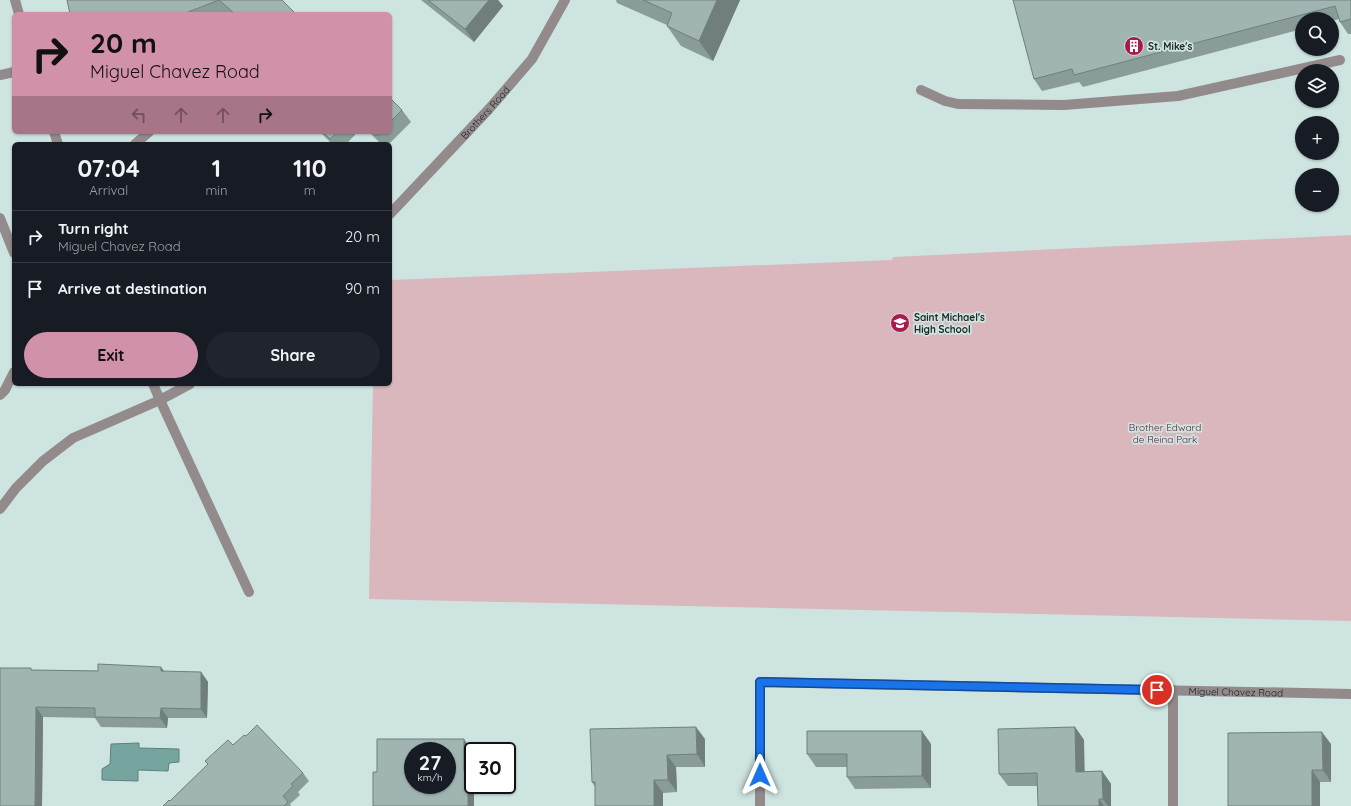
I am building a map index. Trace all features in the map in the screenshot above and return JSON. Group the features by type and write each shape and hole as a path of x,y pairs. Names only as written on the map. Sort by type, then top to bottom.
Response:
{"street":[{"path":"15,0 18,12"},
{"name":"Brothers Road","path":"392,212 489,109 532,59 565,0"},
{"path":"921,90 945,102 958,104 1064,106 1178,96 1340,60"},
{"path":"0,75 12,72"},
{"path":"137,142 146,134"},
{"path":"0,218 12,248"},
{"path":"0,395 5,390 12,376"},
{"path":"154,386 249,592"},
{"path":"0,509 16,488 43,461 73,438 160,400 186,386"},
{"name":"Miguel Chavez Road","path":"760,806 760,682 1351,694"},
{"path":"1173,690 1173,806"}],"green space":[{"name":"Brother Edward de Reina Park","path":"1351,235 1351,621 369,599 373,386 392,386 392,280 892,260 893,257"}],"water":[{"path":"139,743 139,748 179,749 179,762 169,763 168,771 138,770 138,781 102,780 102,769 110,764 111,744"}],"building":[{"path":"67,0 219,0 188,12 70,12"},
{"path":"219,0 282,0 294,12 233,12"},
{"path":"428,0 489,0 465,29"},
{"path":"643,0 717,0 699,41 667,26 672,13"},
{"name":"St. Mike's","path":"1013,0 1351,0 1351,19 1340,22 1339,12 1337,12 1335,6 1312,12 1295,12 1295,17 1074,75 1072,69 1034,79"},
{"path":"392,100 402,110 392,120"},
{"path":"325,134 335,134 330,139"},
{"path":"98,664 161,667 161,671 201,672 201,709 161,708 160,718 95,717 95,708 36,707 35,806 0,806 0,668 98,671"},
{"path":"257,725 303,773 291,784 293,786 283,796 288,802 284,806 163,806 208,764 205,761 228,740 233,745 244,735 246,736"},
{"path":"696,727 697,754 667,755 668,780 654,780 654,806 595,806 595,782 592,782 590,729"},
{"path":"1075,727 1076,772 1102,771 1103,799 1099,799 1099,806 1038,806 1037,773 999,774 998,729"},
{"path":"807,731 922,731 922,776 847,777 847,754 807,754"},
{"path":"1322,732 1323,770 1312,770 1312,806 1228,806 1228,733"},
{"path":"377,739 464,739 464,794 468,794 468,806 373,806 373,772 377,772"}],"place":[{"name":"St. Mike's","path":"1134,46"},
{"name":"Saint Michael's High School","path":"900,323"}],"route":[{"path":"760,775 760,682 1157,690"}]}
